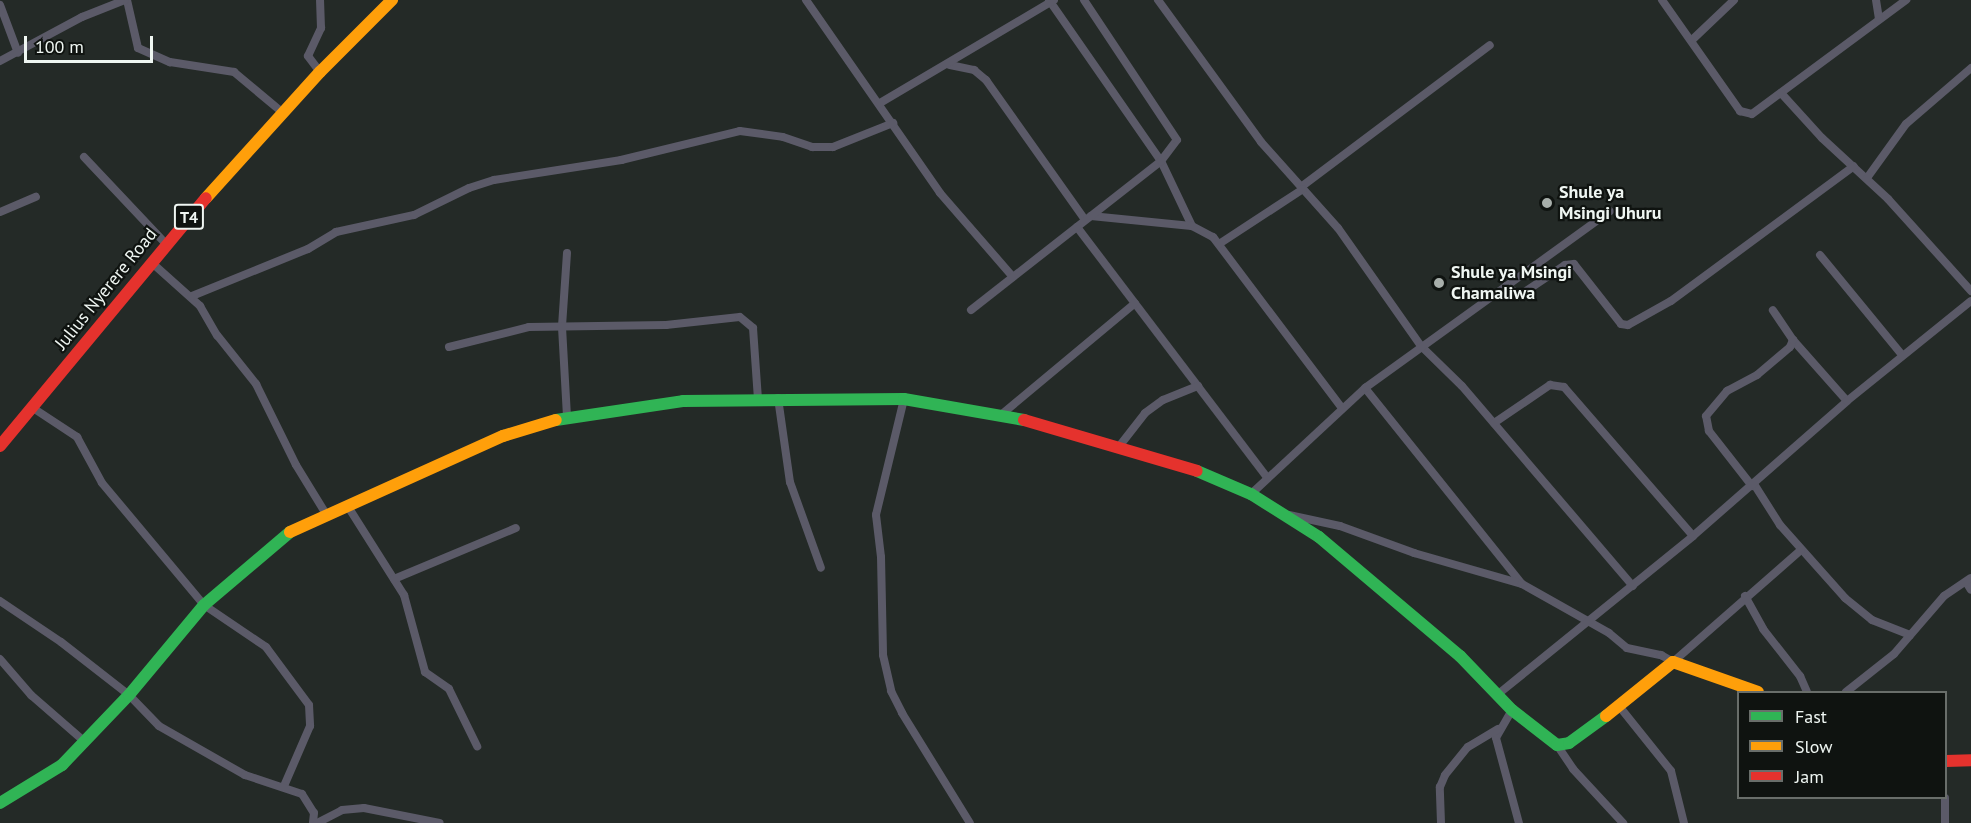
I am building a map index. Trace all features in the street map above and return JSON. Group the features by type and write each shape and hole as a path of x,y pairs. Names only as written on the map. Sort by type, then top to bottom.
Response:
{"main road":[{"name":"Julius Nyerere Road","path":"0,446 166,244 320,72 392,0"},
{"path":"0,803 62,765 129,695 204,605 281,536 472,448 567,417 683,401 778,398 904,399 1002,414 1121,444 1251,494 1289,515 1460,656 1512,710 1557,745 1569,742 1673,662 1753,691"},
{"path":"1947,761 1971,760"}],"street":[{"path":"0,61 82,16 126,0 138,48 170,62 234,72 283,113"},
{"path":"320,0 321,28 308,56 320,72"},
{"path":"806,0 961,221 1013,277"},
{"path":"971,310 1161,161 1174,147 1175,134 1084,0"},
{"path":"1158,0 1261,142 1338,228 1421,346 1494,423 1633,586"},
{"path":"1662,0 1745,114 1752,114 1906,0"},
{"path":"1692,40 1734,0"},
{"path":"1876,0 1879,19"},
{"path":"880,103 950,65 1051,1 1161,161 1192,226"},
{"path":"0,4 18,53"},
{"path":"1219,244 1302,188 1490,45"},
{"path":"950,65 974,70 986,80 1088,218 1192,226 1219,244 1342,408"},
{"path":"1867,178 1906,123 1971,68"},
{"path":"1781,93 1822,138 1867,178 1971,291"},
{"path":"192,296 308,249 336,232 414,215 469,188 494,180 621,160 740,131 783,137 812,147 833,147 893,123"},
{"path":"84,157 166,244"},
{"path":"1506,286 1520,295 1565,265 1575,264 1621,324 1628,326 1671,301 1854,166"},
{"path":"0,212 36,197"},
{"path":"1251,494 1365,388 1610,211"},
{"path":"1077,227 1267,477"},
{"path":"567,253 562,327 567,417"},
{"path":"1820,255 1902,355"},
{"path":"151,262 192,296 263,395 296,465 326,514"},
{"path":"1497,695 1633,586 1753,485 1847,401 1902,355 1945,326 1971,301"},
{"path":"1002,414 1134,303"},
{"path":"1773,310 1793,340 1847,401"},
{"path":"448,347 529,327 666,325 740,316 753,328 758,399"},
{"path":"1793,340 1785,353 1769,366 1716,400 1706,416 1709,431 1801,550 1860,611 1883,626 1910,635"},
{"path":"1121,444 1145,413 1163,400 1198,386"},
{"path":"1494,423 1550,386 1564,387 1693,536"},
{"path":"1365,388 1521,584"},
{"path":"778,398 790,482 821,567"},
{"path":"904,399 876,515 881,557 883,656 891,691 902,713 970,823"},
{"path":"33,408 77,437 102,483 204,605 266,647 309,705 310,726 285,786"},
{"path":"347,505 394,579 409,611 425,672 449,689 477,746"},
{"path":"1289,515 1340,526 1414,553 1521,584 1588,621 1627,648 1661,654 1673,662 1745,596 1801,550"},
{"path":"394,579 516,528"},
{"path":"1848,691 1894,654 1944,596 1969,583"},
{"path":"1745,596 1763,629 1800,676 1806,691"},
{"path":"0,601 61,642 129,695 159,726 245,775 285,786 308,801 315,823 342,810 364,808 440,823"},
{"path":"0,658 31,695 85,742"},
{"path":"1618,705 1671,771 1684,823"},
{"path":"1441,823 1440,787 1445,776 1468,747 1498,729 1512,710"},
{"path":"1498,729 1498,750 1519,823"},
{"path":"1557,745 1573,769 1623,823"},
{"path":"1945,799 1945,823"}],"traffic: fast":[{"path":"556,420 683,401 904,399 1024,420"},
{"path":"1197,471 1251,494 1319,537 1460,656 1512,710 1557,745 1569,743 1606,716"},
{"path":"0,803 62,765 129,695 204,605 290,532"}],"traffic: slow":[{"path":"206,198 320,72 392,0"},
{"path":"290,532 503,436 556,420"},
{"path":"1606,716 1673,662 1755,691"}],"traffic: jam":[{"path":"0,446 206,198"},
{"path":"1024,420 1197,471"},
{"path":"1947,761 1971,760"}],"place":[{"name":"Shule ya Msingi Uhuru","path":"1547,203"},
{"name":"Shule ya Msingi Chamaliwa","path":"1439,283"}]}
